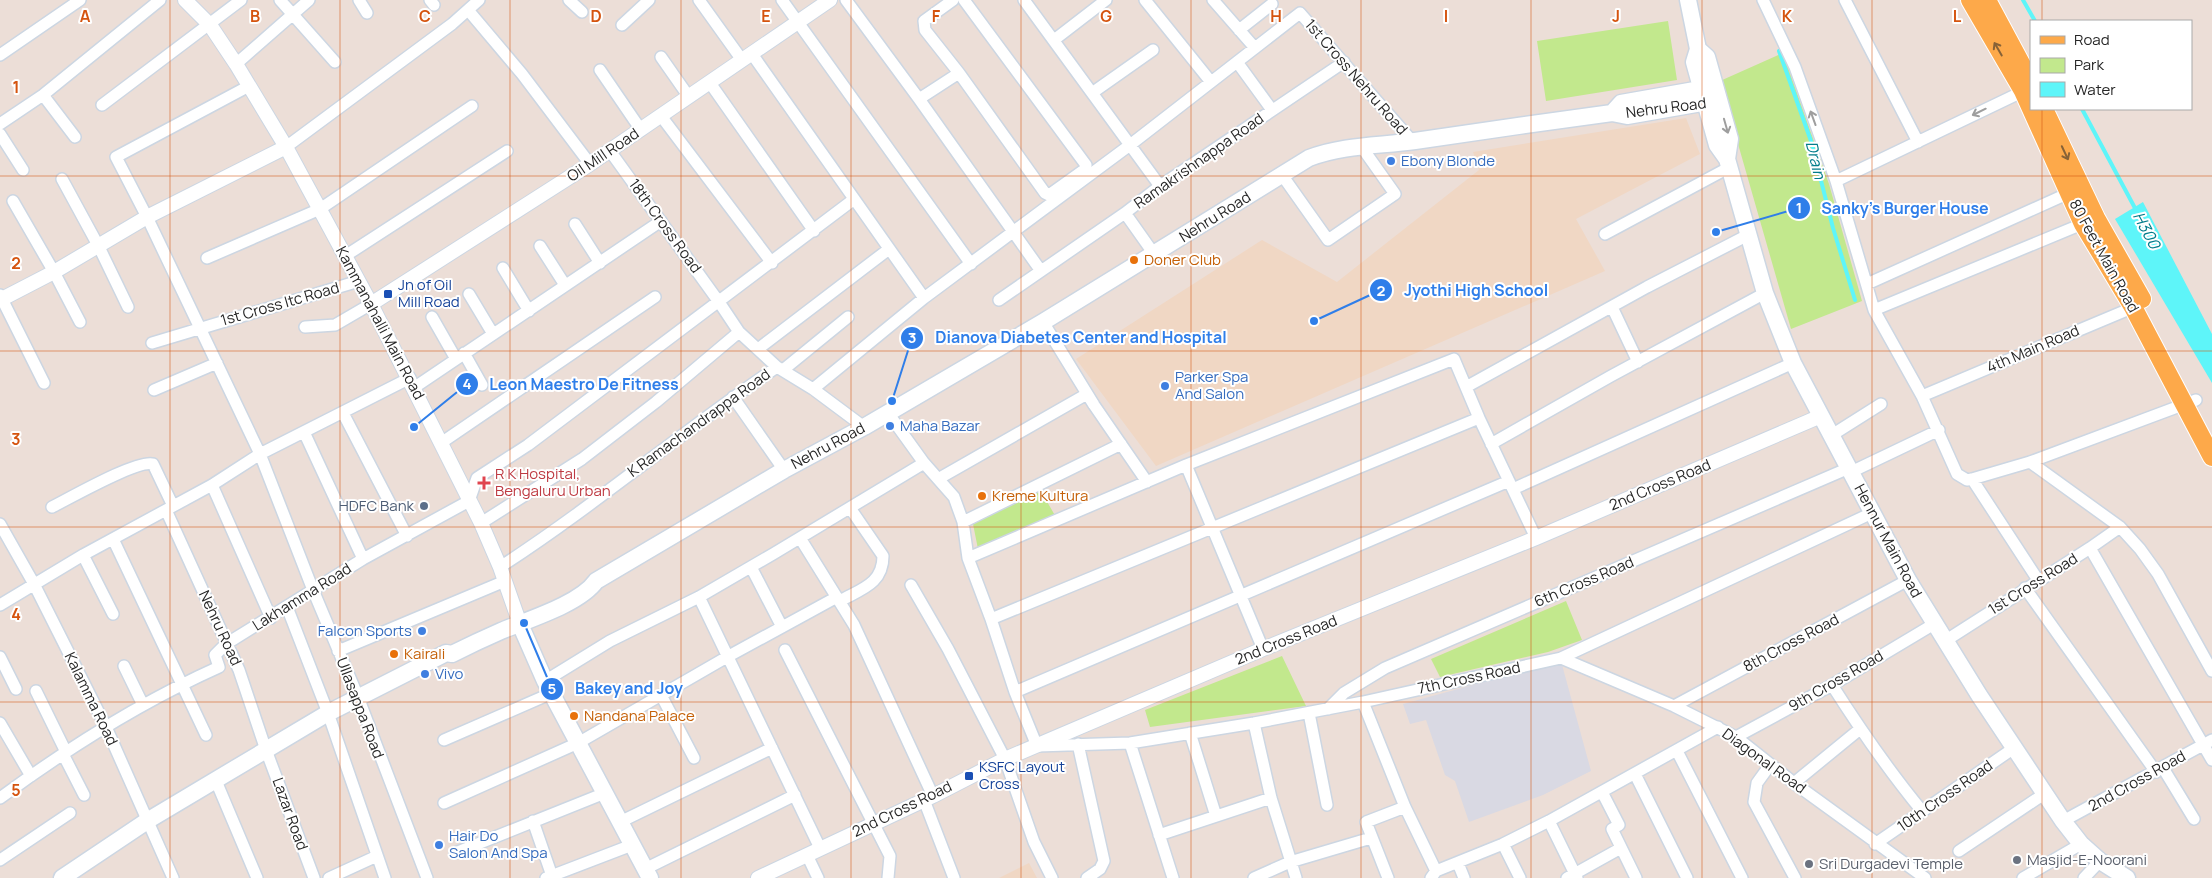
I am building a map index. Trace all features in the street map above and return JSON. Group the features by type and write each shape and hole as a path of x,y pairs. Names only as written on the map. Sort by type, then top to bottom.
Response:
{"main road":[{"name":"Hennur Main Road","path":"1688,0 1698,49 1707,57 1710,94 1730,139 1728,163 1748,235 1765,294 1792,362 1908,580 2014,748 2044,794 2081,844 2100,861 2127,878"},
{"name":"80 Feet Main Road","path":"1970,0 2028,87"},
{"name":"80 Feet Main Road","path":"1987,0 2028,87"},
{"name":"Nehru Road","path":"62,878 147,821 328,713 446,653 452,654 518,620 541,616 586,591 596,581 784,470 864,427 1043,322 1309,158 1324,152 1361,146 1412,141 1612,112 1621,103 1710,94"},
{"name":"80 Feet Main Road","path":"2037,110 2069,193 2089,221 2138,305 2190,402 2212,458"},
{"name":"80 Feet Main Road","path":"2044,110 2089,221"},
{"name":"80 Feet Main Road","path":"2190,402 2212,430"},
{"name":"Kammanahalli Main Road","path":"518,620 548,687 648,873"}],"street":[{"path":"0,56 80,0"},
{"path":"0,124 42,95 160,0"},
{"name":"Kammanahalli Main Road","path":"185,0 210,25 236,64 286,147 359,281 481,523 505,580 518,620"},
{"path":"102,106 241,0"},
{"path":"280,0 335,62"},
{"path":"236,64 309,0"},
{"path":"358,0 367,13"},
{"path":"44,383 1,298 54,272 147,217 286,147 479,0"},
{"path":"569,0 582,12"},
{"path":"699,0 747,57 924,298"},
{"path":"782,0 971,264"},
{"name":"Oil Mill Road","path":"371,304 610,151 830,0"},
{"path":"846,0 1041,271"},
{"path":"953,0 923,24 925,30 959,73 1047,195 1085,169 1086,165 964,0"},
{"path":"1024,0 1160,186"},
{"path":"1054,40 1106,0"},
{"path":"1145,0 1211,82"},
{"path":"813,389 924,298 1130,145 1255,48 1213,0"},
{"path":"1763,0 1795,67 1836,181 1874,310 1922,396 1958,474 1967,480 2030,462 2190,402"},
{"path":"1845,0 1918,142"},
{"path":"622,24 643,2"},
{"path":"1239,30 1272,4"},
{"path":"468,10 522,74 590,164"},
{"name":"1st Cross Nehru Road","path":"1255,48 1300,13 1412,141"},
{"path":"1092,93 1153,50"},
{"path":"661,56 689,97"},
{"name":"Ramakrishnappa Road","path":"1237,62 1272,110"},
{"name":"Ramakrishnappa Road","path":"999,300 1160,186 1344,62"},
{"path":"600,70 641,130"},
{"path":"919,99 959,73"},
{"path":"710,83 814,231"},
{"name":"Ullasappa Road","path":"249,86 116,157 147,217 260,454 313,590 358,697 427,878"},
{"path":"1836,181 2028,87"},
{"path":"42,95 75,137"},
{"path":"207,258 320,209 472,106"},
{"path":"661,116 772,262"},
{"path":"0,134 23,170"},
{"path":"1282,175 1328,240 1394,194 1361,146"},
{"path":"345,256 507,151"},
{"name":"18th Cross Road","path":"610,151 739,332 780,368 813,389 864,427"},
{"path":"1605,234 1728,163"},
{"path":"62,179 99,246 128,308"},
{"path":"1867,284 2069,193"},
{"path":"469,501 477,478 528,445 853,200"},
{"path":"13,201 80,322"},
{"name":"Ramakrishnappa Road","path":"1125,212 1154,254"},
{"path":"0,605 83,555 212,485 260,454 344,412 412,383 460,356 661,221"},
{"path":"1874,310 2089,221"},
{"path":"575,224 600,263"},
{"path":"1466,387 1748,235"},
{"path":"540,246 565,286"},
{"path":"758,349 889,249"},
{"path":"503,268 528,311"},
{"name":"1st Cross Itc Road","path":"152,343 200,327 359,281"},
{"path":"469,294 493,334"},
{"path":"1491,444 1765,294"},
{"path":"441,443 655,297"},
{"path":"305,327 335,325 371,304"},
{"name":"4th Main Road","path":"1922,396 2138,305"},
{"path":"1612,307 1638,362"},
{"path":"432,317 482,385"},
{"name":"K Ramachandrappa Road","path":"500,567 550,534 733,397 780,368 848,318"},
{"path":"1043,322 1087,394 1147,482"},
{"path":"481,523 582,459 656,402 739,332"},
{"path":"968,558 1186,465 1454,359 1479,418 1536,538"},
{"path":"1015,692 1241,594 1511,485 1792,362"},
{"path":"154,390 217,363"},
{"path":"938,479 1087,394"},
{"path":"733,397 784,470"},
{"path":"1832,435 1881,404"},
{"path":"344,412 407,536"},
{"path":"888,413 924,463 954,497 963,522 968,558 991,619 1015,692 1037,746"},
{"name":"2nd Cross Road","path":"758,878 929,798 1005,759 1264,648 1536,538 1821,416"},
{"path":"991,619 1479,418"},
{"name":"6th Cross Road","path":"1328,709 1344,693 1385,668 1850,470 1939,430"},
{"path":"304,432 363,559"},
{"path":"963,522 1121,444"},
{"name":"Nehru Road","path":"52,507 129,468 147,462 153,464 226,644 239,670 266,750"},
{"path":"2030,462 2120,527 2140,549 2158,574 2212,671"},
{"path":"444,740 548,687 610,641 699,596 751,567 924,463"},
{"path":"1186,465 1264,648"},
{"path":"1972,479 2038,580"},
{"path":"212,485 271,618"},
{"name":"Lakhamma Road","path":"226,644 271,618 363,559 469,501"},
{"path":"444,803 578,743 782,627 877,579 883,566 883,556 850,508"},
{"name":"7th Cross Road","path":"1037,746 1130,743 1254,723 1363,702 1561,658 1872,512"},
{"name":"Kalamma Road","path":"0,524 34,584 106,728 173,878"},
{"name":"1st Cross Road","path":"1945,641 2120,527"},
{"path":"800,538 854,625 929,798 954,878"},
{"path":"113,539 183,683 206,735"},
{"path":"2090,548 2208,743 2212,760"},
{"path":"83,555 113,614"},
{"path":"751,567 782,627"},
{"path":"338,651 505,580"},
{"name":"8th Cross Road","path":"1674,706 1908,580"},
{"path":"911,585 948,649 1005,759 1034,842 1052,878"},
{"path":"2025,588 2194,819"},
{"path":"699,596 820,848"},
{"path":"287,607 328,713 385,878"},
{"name":"9th Cross Road","path":"1736,737 1832,685 1934,624"},
{"path":"0,798 64,753 183,683 219,667 215,655 226,644"},
{"path":"785,650 890,856 888,878"},
{"path":"0,657 16,689"},
{"name":"Diagonal Road","path":"1561,658 1674,706 1736,737 1875,844 1925,878"},
{"path":"124,666 143,706"},
{"path":"1832,685 1899,784 1922,811"},
{"path":"36,691 84,796"},
{"path":"662,695 694,758"},
{"path":"1363,702 1433,875 1503,844 1548,821 1718,727"},
{"path":"1309,713 1327,806"},
{"path":"0,723 30,776"},
{"path":"1254,723 1271,798 1296,878"},
{"path":"1794,783 1860,729"},
{"path":"1190,733 1216,816"},
{"path":"1130,743 1173,878"},
{"name":"2nd Cross Road","path":"2063,821 2208,743"},
{"path":"1078,744 1104,861 1104,873 1087,878"},
{"path":"620,822 772,748"},
{"name":"10th Cross Road","path":"1875,844 2014,748"},
{"name":"Lazar Road","path":"266,750 314,878"},
{"path":"1677,751 1742,878"},
{"path":"1770,765 1758,783 1754,802 1795,878"},
{"path":"1635,774 1687,878"},
{"path":"216,780 257,878"},
{"path":"1602,792 1619,825 1612,829 1636,878"},
{"path":"455,853 605,793"},
{"path":"1959,851 2044,794"},
{"path":"648,873 795,796"},
{"path":"1159,835 1271,798"},
{"path":"1388,878 1365,825 1366,821 1405,807"},
{"path":"1,859 70,813"},
{"path":"534,821 549,877 632,845"},
{"path":"1548,821 1573,877 1621,848"},
{"path":"1254,878 1290,862 1371,838"},
{"path":"1503,844 1520,878"},
{"path":"2023,878 2081,844"},
{"path":"807,855 818,878"},
{"path":"329,878 377,856"},
{"path":"2084,878 2100,861"},
{"path":"1458,863 1464,878"}],"shaded area":[{"path":"1686,118 1700,154 1576,219 1605,271 1156,466 1076,359 1262,240 1337,282 1479,170 1473,152"},
{"path":"1561,661 1591,771 1543,795 1469,822 1455,781 1445,775 1426,720 1410,724 1403,704"},
{"path":"1029,863 1037,878 999,878"}],"green space":[{"path":"1668,21 1677,80 1546,101 1537,41"},
{"path":"1783,53 1829,184 1862,301 1791,329 1720,81"},
{"path":"1041,491 1057,519 978,549 973,524"},
{"path":"1566,601 1582,640 1548,652 1440,677 1431,659"},
{"path":"1282,656 1306,706 1150,727 1145,710"}],"water":[{"path":"2143,202 2212,334 2212,383 2115,219"}],"waterway":[{"name":"H300","path":"2023,0 2034,20"},
{"name":"Drain","path":"1779,51 1811,141 1833,228 1855,300"},
{"name":"H300","path":"2083,110 2136,210"}],"place":[{"name":"Ebony Blonde","path":"1391,161"},
{"name":"Sanky's Burger House","path":"1716,232"},
{"name":"Doner Club","path":"1134,260"},
{"name":"Jn of Oil Mill Road","path":"388,294"},
{"name":"Jyothi High School","path":"1314,321"},
{"name":"Parker Spa And Salon","path":"1165,386"},
{"name":"Dianova Diabetes Center and Hospital","path":"892,401"},
{"name":"Maha Bazar","path":"890,426"},
{"name":"Leon Maestro De Fitness","path":"414,427"},
{"name":"R K Hospital, Bengaluru Urban","path":"484,483"},
{"name":"Kreme Kultura","path":"982,496"},
{"name":"HDFC Bank","path":"424,506"},
{"name":"Bakey and Joy","path":"524,623"},
{"name":"Falcon Sports","path":"422,631"},
{"name":"Kairali","path":"394,654"},
{"name":"Vivo","path":"425,674"},
{"name":"Nandana Palace","path":"574,716"},
{"name":"KSFC Layout Cross","path":"969,776"},
{"name":"Hair Do Salon And Spa","path":"439,845"},
{"name":"Masjid-E-Noorani","path":"2017,860"},
{"name":"Sri Durgadevi Temple","path":"1809,864"}]}
